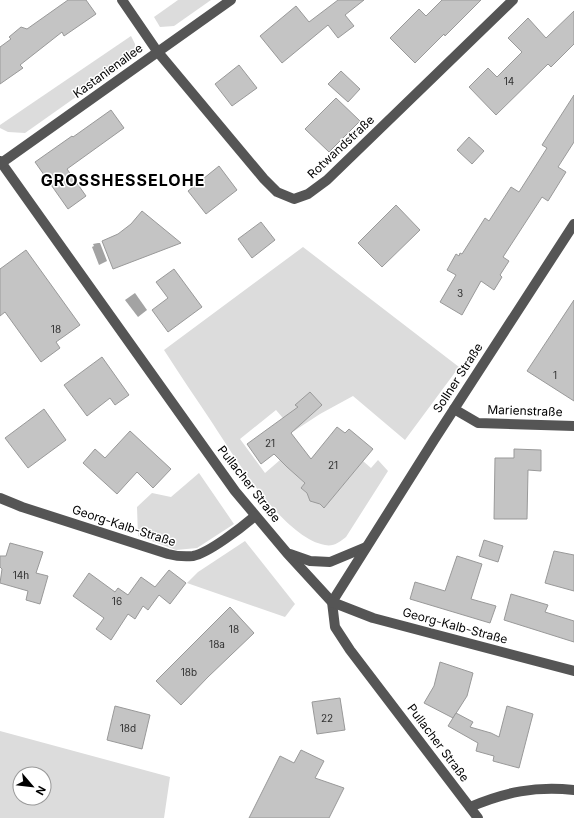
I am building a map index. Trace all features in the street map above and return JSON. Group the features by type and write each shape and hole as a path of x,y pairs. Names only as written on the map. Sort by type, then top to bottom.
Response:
{"street":[{"path":"122,0 157,51"},
{"name":"Kastanienallee","path":"0,163 231,0"},
{"name":"Rotwandstraße","path":"157,51 264,178 277,192 294,199 308,194 327,180 513,0"},
{"name":"Pullacher Straße","path":"0,163 235,491 287,553 332,602 335,627 350,650 478,818"},
{"name":"Sollner Straße","path":"332,602 454,409 574,224"},
{"name":"Marienstraße","path":"454,409 478,423 574,426"},
{"name":"Georg-Kalb-Straße","path":"0,498 161,552 178,556 194,556 238,530 255,516"},
{"path":"287,553 310,561 330,562 366,548"},
{"name":"Georg-Kalb-Straße","path":"332,602 373,618 574,671"},
{"path":"470,807 492,798 518,791 536,789 574,790"}],"shaded area":[{"path":"178,0 211,0 174,26 160,27 154,17"},
{"path":"131,36 135,44 134,56 25,133 8,132 0,128 0,125"},
{"path":"100,243 107,261 99,265 92,247 94,246 93,244"},
{"path":"303,247 459,367 405,440 353,396 320,414 294,431 276,410 240,439 265,473 280,460 305,483 301,488 308,494 310,500 317,502 324,508 363,461 371,468 378,460 388,471 346,537 334,545 325,545 309,539 293,528 277,513 247,475 164,350"},
{"path":"135,293 147,310 138,317 125,300"},
{"path":"199,473 234,524 197,548 176,550 138,536 137,507 152,493 171,497"},
{"path":"245,541 295,604 285,617 187,583 198,572"},
{"path":"0,731 170,777 164,818 0,818"}],"building":[{"path":"68,0 86,0 96,14 64,36 62,32 20,65 23,68 0,84 0,47 11,39 9,37 21,27 27,29"},
{"path":"338,0 364,0 345,15 354,26 338,38 328,25 282,63 260,36 296,6 309,22"},
{"path":"442,0 481,0 415,63 390,38 419,9 426,16"},
{"path":"574,11 574,44 551,67 548,64 496,115 469,87 488,68 497,77 522,52 508,38 528,18 546,38"},
{"path":"239,65 257,88 232,106 215,84"},
{"path":"341,71 360,89 348,102 328,84"},
{"path":"574,95 574,142 558,167 566,172 548,201 542,197 503,257 509,261 500,275 502,277 494,290 481,281 462,315 440,302 456,275 447,270 456,254 459,256 460,253 462,254 485,218 489,221 511,187 519,192 547,148 542,145"},
{"path":"336,98 360,121 329,152 305,129"},
{"path":"111,110 124,128 67,169 86,196 68,209 35,162"},
{"path":"469,137 484,151 472,164 457,150"},
{"path":"219,166 237,190 206,214 188,191"},
{"path":"396,205 420,230 382,267 358,243"},
{"path":"142,211 181,243 113,269 102,241 118,234 131,224"},
{"path":"261,222 275,240 252,258 238,239"},
{"path":"26,250 80,325 56,342 60,348 41,362 5,312 0,316 0,269"},
{"path":"174,269 202,307 168,332 152,310 168,298 156,282"},
{"path":"574,300 574,401 527,371"},
{"path":"102,357 129,395 115,405 110,398 87,416 64,385"},
{"path":"310,392 322,405 291,433 311,459 337,427 345,433 349,429 373,449 324,508 320,504 310,501 307,493 301,488 305,483 274,454 261,464 247,444 298,407 295,405"},
{"path":"44,409 66,440 28,468 5,438"},
{"path":"130,431 171,469 153,488 137,472 117,494 83,463 95,449 105,458"},
{"path":"514,449 541,450 541,471 528,470 527,519 494,519 495,458 514,458"},
{"path":"484,540 503,546 498,562 479,556"},
{"path":"10,543 43,552 36,573 48,576 40,604 26,600 28,591 0,583 2,569 0,567 0,556 6,556"},
{"path":"554,551 574,555 574,591 545,583"},
{"path":"457,556 482,564 471,599 496,606 490,623 410,599 415,582 445,591"},
{"path":"169,570 186,583 170,604 159,595 148,610 143,606 135,619 128,614 111,640 96,629 104,618 73,596 89,573 115,592 118,588 128,595 141,577 155,587"},
{"path":"511,594 548,605 545,612 574,621 574,642 504,620"},
{"path":"230,607 254,633 181,705 156,681"},
{"path":"440,662 473,673 467,696 453,718 424,703 434,686"},
{"path":"340,698 345,730 317,734 312,702"},
{"path":"115,706 150,715 142,749 107,740"},
{"path":"507,706 533,714 519,768 493,761 494,756 476,751 478,743 448,726 456,713 473,722 470,727 499,737"},
{"path":"301,750 324,761 315,778 344,788 329,818 249,818 280,756 294,763"}],"district":[{"name":"GROSSHESSELOHE","path":"123,180"}]}
